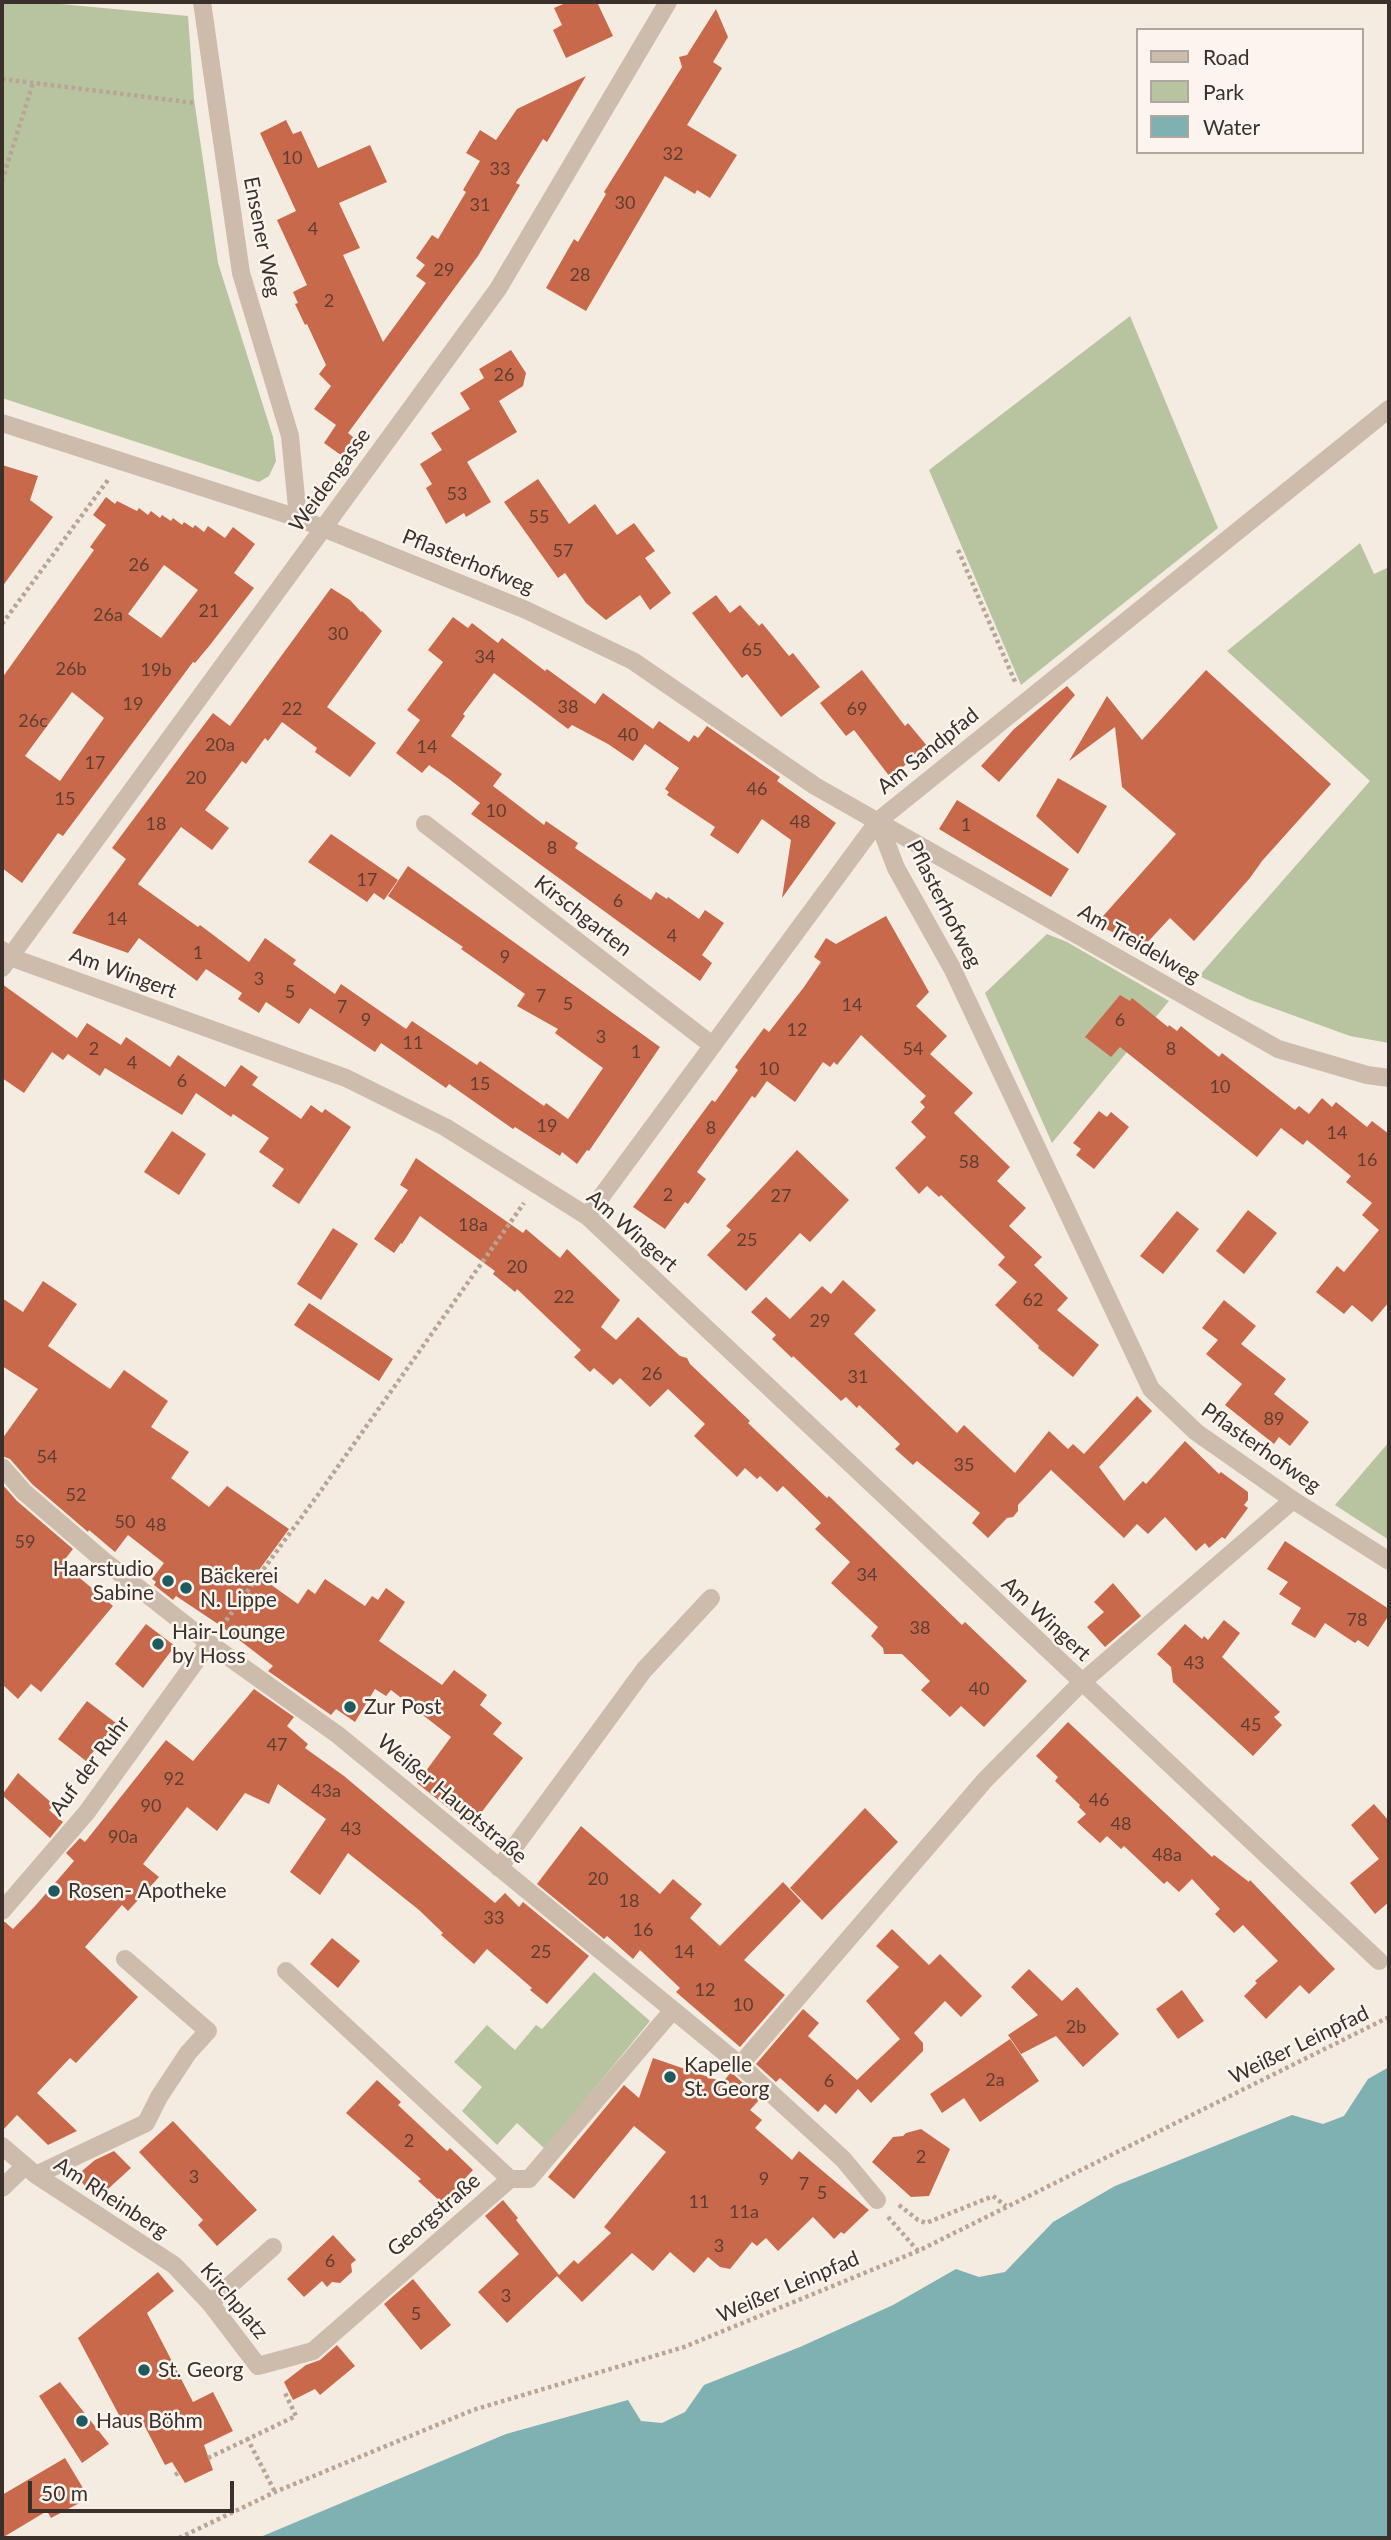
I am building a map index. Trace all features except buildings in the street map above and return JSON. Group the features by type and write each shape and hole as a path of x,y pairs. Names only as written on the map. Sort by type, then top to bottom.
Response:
{"street":[{"name":"Ensener Weg","path":"202,2 241,273 290,436 298,518"},
{"name":"Weidengasse","path":"5,958 498,289 668,2"},
{"name":"Am Sandpfad","path":"587,1216 878,821 1389,410"},
{"name":"Pflasterhofweg","path":"2,423 298,518 526,610 633,661 815,786 878,821 896,868 952,968 1151,1389 1196,1432 1293,1500 1389,1561"},
{"name":"Am Treidelweg","path":"878,821 1278,1049 1367,1075 1389,1078"},
{"name":"Kirschgarten","path":"425,824 712,1045"},
{"name":"Am Wingert","path":"5,958 346,1078 445,1127 587,1216 1379,1961"},
{"name":"Weißer Hauptstraße","path":"2,1467 24,1492 103,1560 209,1643 338,1735 740,2065 843,2159 879,2205"},
{"name":"Am Wingert","path":"740,2065 985,1780 1081,1683 1293,1500"},
{"path":"499,1868 644,1670 711,1598"},
{"name":"Auf der Ruhr","path":"2,1911 87,1812 209,1643"},
{"path":"30,2171 146,2123 159,2097 188,2053 208,2031 125,1959"},
{"path":"286,1971 510,2179"},
{"name":"Georgstraße","path":"258,2366 313,2351 510,2179 529,2179 673,2010"},
{"name":"Am Rheinberg","path":"2,2146 30,2171 174,2265"},
{"name":"Am Rheinberg","path":"2,2188 30,2171"},
{"path":"210,2303 274,2247"},
{"name":"Kirchplatz","path":"174,2265 210,2303 258,2366"}],"path":[{"path":"2,79 180,103 217,104"},
{"path":"2,181 33,83"},
{"path":"2,624 121,462"},
{"path":"958,550 1024,704"},
{"path":"209,1643 320,1492 536,1185"},
{"name":"Weißer Leinpfad","path":"179,2538 275,2492 473,2410 684,2347 918,2251 1389,2017"},
{"path":"918,2251 879,2205 892,2200 926,2223 993,2196 1006,2206"},
{"path":"208,2458 296,2416 285,2393"},
{"path":"247,2438 275,2492"}],"green space":[{"path":"2,2 40,2 188,16 194,99 218,263 273,437 276,461 269,476 259,482 2,398"},
{"path":"1130,316 1218,528 1021,685 929,470"},
{"path":"1360,543 1374,574 1389,567 1389,1043 1350,1036 1248,999 1199,976 1370,781 1227,651"},
{"path":"1047,934 1067,942 1169,1001 1052,1143 985,993"},
{"path":"1389,1442 1389,1540 1335,1505"},
{"path":"594,1972 650,2021 545,2149 517,2123 497,2145 462,2111 482,2087 454,2062 487,2025 515,2050 536,2025 542,2029"}],"water":[{"path":"1389,2067 1389,2538 258,2538 506,2434 628,2400 641,2421 662,2423 685,2412 704,2385 800,2347 893,2305 956,2269 979,2277 1005,2272 1053,2222 1115,2186 1292,2115 1323,2124 1344,2116 1368,2079"}],"place":[{"name":"Haarstudio Sabine","path":"168,1581"},
{"name":"Bäckerei N. Lippe","path":"186,1588"},
{"name":"Hair-Lounge by Hoss","path":"158,1644"},
{"name":"Zur Post","path":"350,1707"},
{"name":"Rosen- Apotheke","path":"54,1891"},
{"name":"Kapelle St. Georg","path":"670,2077"},
{"name":"St. Georg","path":"144,2370"},
{"name":"Haus Böhm","path":"82,2421"}]}
